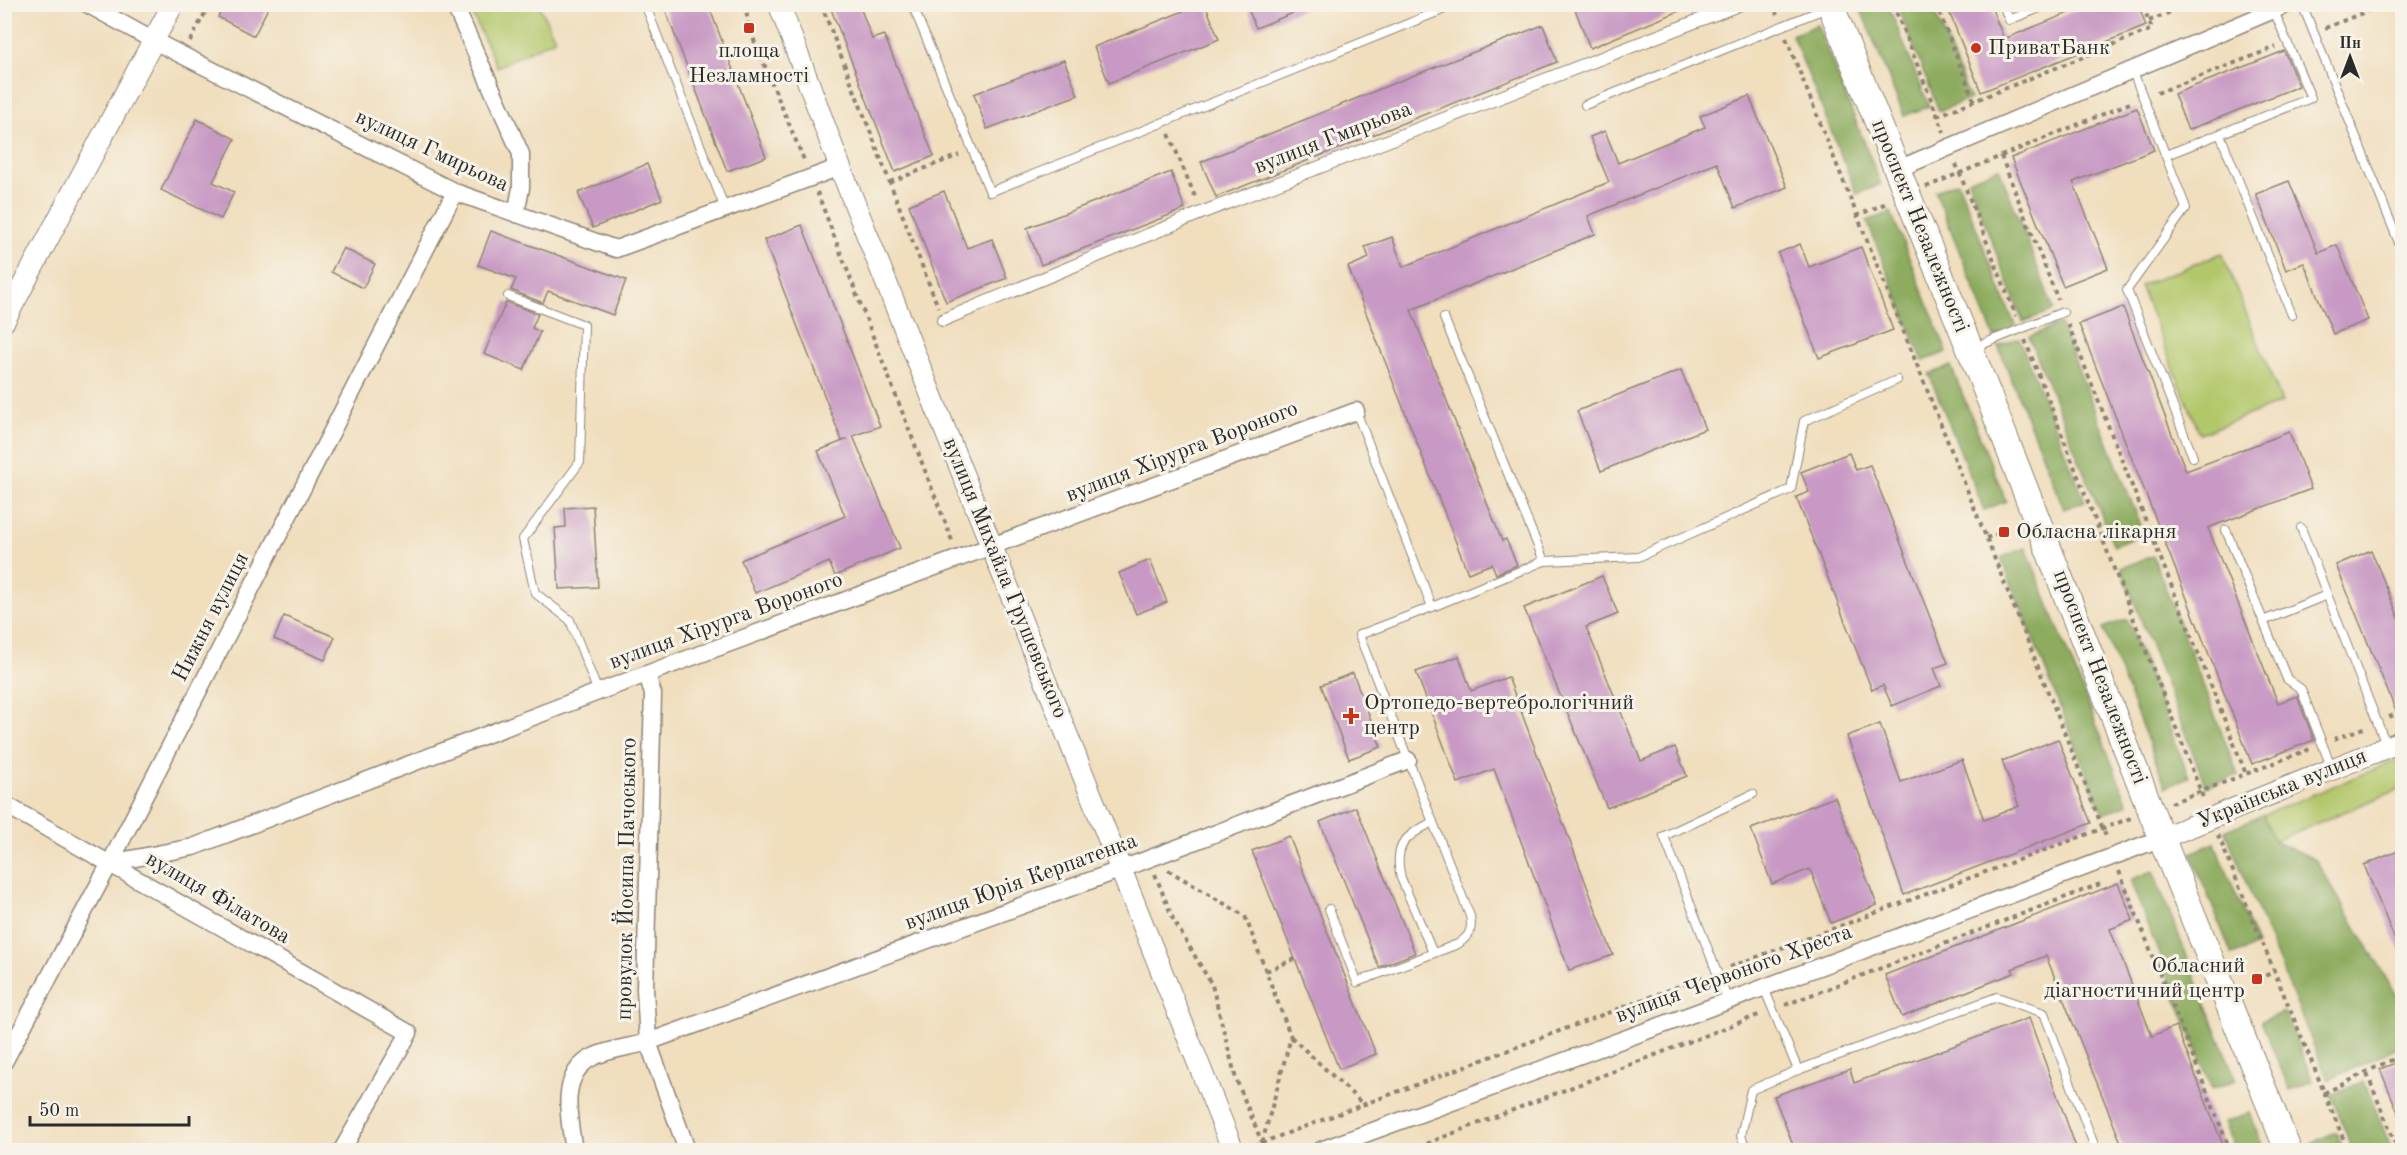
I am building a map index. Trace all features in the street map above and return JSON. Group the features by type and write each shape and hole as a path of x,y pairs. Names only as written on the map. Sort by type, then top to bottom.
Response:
{"main road":[{"name":"проспект Незалежності","path":"1830,5 1898,169 2162,838 2288,1150"}],"street":[{"name":"вулиця Гмирьова","path":"87,4 182,55 455,192 616,249 840,167"},
{"path":"4,321 173,4"},
{"path":"454,4 521,154 521,188 516,214"},
{"name":"вулиця Михайла Грушевського","path":"779,4 840,167 1122,869 1243,1149"},
{"name":"вулиця Гмирьова","path":"943,320 1201,213 1742,4"},
{"path":"1898,169 2281,8"},
{"name":"Нижня вулиця","path":"4,1062 110,863 455,192"},
{"name":"вулиця Хірурга Вороного","path":"110,863 193,847 646,674 1356,411"},
{"name":"провулок Йосипа Пачоського","path":"646,674 653,694 645,989 648,1042 687,1150"},
{"name":"Українська вулиця","path":"2162,838 2395,744"},
{"name":"вулиця Юрія Керпатенка","path":"573,1150 568,1092 579,1065 595,1056 648,1042 1149,859 1408,760"},
{"name":"вулиця Філатова","path":"4,804 409,1032 342,1150"},
{"name":"вулиця Червоного Хреста","path":"1321,1150 1764,988 2162,838"}],"lane":[{"path":"645,4 725,209"},
{"path":"912,4 990,192 1457,4"},
{"path":"2003,4 2009,20 2050,4"},
{"path":"2302,4 2403,250"},
{"path":"1585,105 1830,5"},
{"path":"2166,155 2311,98 2287,42 2281,8"},
{"path":"2132,69 2187,208 2127,290 2193,457"},
{"path":"2220,134 2292,315"},
{"path":"508,296 584,325 580,462 523,539 535,593 570,620 598,692"},
{"path":"1970,349 2063,312"},
{"path":"1444,318 1544,561"},
{"path":"1329,909 1358,982 1458,944 1467,937 1472,928 1359,635 1544,561 1638,557 1791,489 1804,421 1897,380"},
{"path":"1356,411 1432,607"},
{"path":"2301,528 2327,595 2395,744"},
{"path":"2226,530 2287,679 2301,689 2332,769"},
{"path":"2263,621 2327,595"},
{"path":"1728,1001 1664,836 1753,794"},
{"path":"1433,822 1413,832 1403,842 1398,866 1433,953"},
{"path":"1764,988 1798,1070"},
{"path":"1747,1150 1741,1136 1751,1090 1798,1070 1997,997 2044,1013 2096,1150"}],"path":[{"path":"182,55 210,4"},
{"path":"745,4 749,28 811,177 959,559"},
{"path":"821,4 943,320"},
{"path":"1772,4 2104,829 2230,1150"},
{"path":"1893,4 1937,116 2152,29 2142,4"},
{"path":"1936,4 1974,101"},
{"path":"2149,21 2190,4"},
{"path":"2313,32 2385,4"},
{"path":"1960,174 2143,98 2287,42"},
{"path":"1164,122 1201,213"},
{"path":"1950,147 2211,818 2348,1150"},
{"path":"890,182 973,149"},
{"path":"1243,1149 2247,774 2001,156"},
{"path":"1986,538 2004,532"},
{"path":"1149,859 1245,916 1291,1037 1364,1104"},
{"path":"1149,859 1173,918 1212,984 1236,1079 1265,1150"},
{"path":"1410,1150 2131,872"},
{"path":"1266,971 1295,959"},
{"path":"2257,978 2274,972"},
{"path":"1262,1143 1291,1037"},
{"path":"2324,1093 2367,1074 2378,1065 2403,1056"},
{"path":"2367,1074 2398,1150"}],"green space":[{"path":"475,4 539,5 555,39 497,67 469,7"},
{"path":"1859,5 1888,5 1929,106 1904,116"},
{"path":"1897,5 1932,5 1970,99 1939,111"},
{"path":"1817,25 1881,184 1857,194 1792,35"},
{"path":"1999,168 2054,310 2023,322 1968,180"},
{"path":"1958,182 2016,328 1994,337 1935,191"},
{"path":"1891,212 1947,352 1923,361 1867,221"},
{"path":"2222,253 2282,402 2200,434 2140,286"},
{"path":"2060,324 2144,533 2114,546 2029,337"},
{"path":"2019,338 2085,501 2064,509 1998,346"},
{"path":"1951,366 2006,501 1984,510 1929,374"},
{"path":"2026,548 2128,804 2103,814 2001,558"},
{"path":"2153,556 2238,775 2206,787 2121,568"},
{"path":"2127,619 2189,777 2166,787 2103,628"},
{"path":"2402,758 2402,788 2274,841 2263,815"},
{"path":"2263,815 2274,841 2315,859 2402,1004 2402,1046 2328,1080 2225,831"},
{"path":"2215,843 2257,945 2232,955 2191,853"},
{"path":"2153,871 2236,1080 2212,1089 2130,880"},
{"path":"2284,1012 2313,1081 2290,1090 2261,1021"},
{"path":"2364,1081 2392,1150 2353,1150 2331,1095"},
{"path":"2249,1113 2264,1150 2235,1150 2224,1122"},
{"path":"2336,1132 2344,1150 2317,1150 2313,1142"}],"building":[{"path":"225,4 270,4 254,36 218,17"},
{"path":"663,4 708,4 766,157 727,171"},
{"path":"829,4 859,4 872,39 884,35 934,156 895,172"},
{"path":"1205,4 1219,39 1109,83 1094,47"},
{"path":"1246,4 1313,4 1313,5 1256,28"},
{"path":"1573,4 1694,4 1694,5 1590,48"},
{"path":"1946,4 1990,4 2004,39 2091,4 2138,4 2146,26 1981,92"},
{"path":"1543,25 1557,62 1216,197 1201,162"},
{"path":"2284,51 2299,86 2188,130 2174,94"},
{"path":"1064,60 1078,95 987,129 974,94"},
{"path":"1749,96 1787,187 1735,208 1717,163 1588,216 1595,234 1411,310 1502,541 1506,539 1517,565 1496,574 1492,564 1468,573 1348,267 1369,258 1365,247 1392,237 1403,267 1609,182 1590,137 1605,131 1618,163 1705,127 1700,116"},
{"path":"2137,108 2154,150 2073,182 2108,268 2063,286 2011,158"},
{"path":"197,119 235,139 213,182 234,192 221,219 161,190"},
{"path":"647,164 662,199 593,228 578,193"},
{"path":"1171,172 1185,209 1041,265 1027,228"},
{"path":"2289,181 2318,253 2337,245 2368,320 2333,334 2304,263 2286,270 2256,194"},
{"path":"944,191 967,248 992,239 1007,278 946,302 909,205"},
{"path":"802,225 880,426 853,436 900,548 835,576 829,562 755,593 741,560 845,516 818,451 848,439 842,441 764,240"},
{"path":"491,231 626,280 613,315 548,291 543,303 511,290 516,279 478,265"},
{"path":"1800,244 1809,267 1861,247 1893,330 1819,358 1778,253"},
{"path":"343,248 375,264 363,288 331,272"},
{"path":"506,302 538,314 532,328 540,332 524,370 484,354"},
{"path":"2123,307 2186,471 2289,432 2311,489 2208,528 2278,703 2297,696 2314,740 2252,764 2079,324"},
{"path":"1681,370 1705,429 1601,471 1577,411"},
{"path":"1849,453 1856,470 1870,465 1948,663 1934,668 1941,686 1892,706 1883,685 1872,690 1796,497 1809,492 1801,472"},
{"path":"593,506 598,587 559,589 555,528 566,527 565,508"},
{"path":"2371,550 2403,628 2402,726 2336,565"},
{"path":"1150,560 1167,602 1136,614 1119,573"},
{"path":"1602,576 1618,614 1586,627 1641,761 1675,747 1687,776 1607,808 1524,608"},
{"path":"284,616 335,637 325,660 274,639"},
{"path":"1459,656 1471,691 1508,677 1613,955 1569,970 1494,769 1458,783 1416,672"},
{"name":"Ортопедо-вертебрологічний центр","path":"1353,673 1381,747 1349,759 1321,685"},
{"path":"1880,724 1901,782 1962,760 1984,820 2019,806 2002,761 2058,739 2091,823 1904,895 1847,736"},
{"path":"1835,797 1877,905 1831,923 1810,869 1772,884 1751,829"},
{"path":"1356,807 1415,953 1379,967 1320,822"},
{"path":"1289,836 1376,1054 1339,1069 1252,851"},
{"path":"2403,849 2403,957 2402,957 2364,865"},
{"path":"2118,883 2133,920 2110,929 2152,1036 2176,1026 2225,1150 2124,1150 2046,956 2012,969 2014,973 1902,1017 1885,975"},
{"path":"2029,1018 2077,1150 1795,1150 1774,1096 1850,1069 1854,1083"},
{"path":"2403,1060 2403,1122 2402,1122 2380,1069"}],"place":[{"name":"площа Незламності","path":"749,28"},
{"name":"ПриватБанк","path":"1976,48"},
{"name":"Обласна лікарня","path":"2004,532"},
{"name":"Ортопедо-вертебрологічний центр","path":"1351,716"},
{"name":"Обласний діагностичний центр","path":"2257,979"}]}
